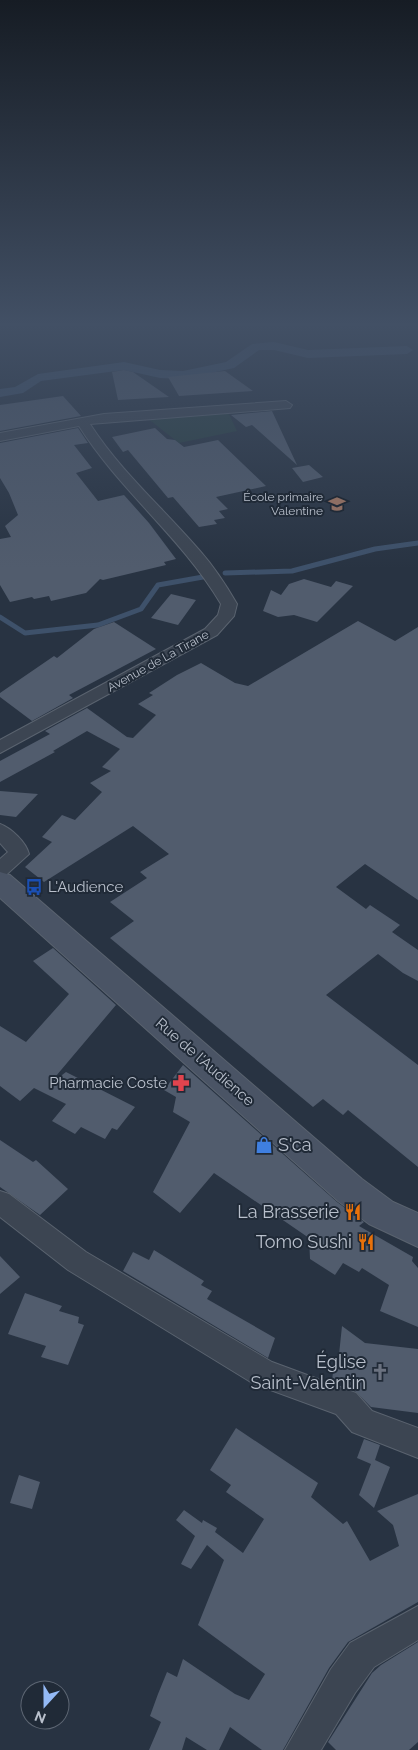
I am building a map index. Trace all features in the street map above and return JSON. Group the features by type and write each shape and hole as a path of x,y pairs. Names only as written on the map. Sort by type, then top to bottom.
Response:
{"street":[{"path":"0,437 82,421 277,406"},
{"name":"Avenue de La Tirane","path":"0,747 211,632 226,616 229,604 201,560 122,474 82,421"},
{"path":"0,831 18,850 19,854 0,869"},
{"name":"Rue de l'Audience","path":"0,882 350,1190 381,1213 418,1231"},
{"path":"0,1202 77,1262 133,1293 264,1374 346,1403 362,1422 418,1443"},
{"path":"305,1749 343,1681 362,1656 418,1622"}],"green space":[{"path":"228,412 237,431 179,443 147,418"}],"building":[{"path":"0,406 72,406 81,416 0,431"},
{"path":"272,411 297,465 252,425 246,427 231,415"},
{"path":"78,428 88,443 74,445 92,468 76,473 98,501 124,495 149,523 176,559 164,562 166,565 103,580 100,579 86,593 51,601 49,596 34,599 32,597 10,602 0,585 0,539 11,537 5,526 18,515 9,493 0,478 0,443"},
{"path":"155,428 167,439 175,440 184,447 218,440 266,486 216,497 228,509 219,511 225,518 214,520 217,524 199,527 173,497 168,498 128,450 123,452 112,437"},
{"path":"309,465 323,477 303,482 292,468"},
{"path":"304,579 331,587 336,581 353,586 317,622 294,615 278,617 263,611 271,590 281,595 289,584"},
{"path":"171,594 196,600 178,625 151,618"},
{"path":"358,621 395,641 418,627 418,900 365,864 336,887 366,909 370,905 400,925 392,932 418,950 418,981 403,973 378,954 326,995 418,1065 418,1167 348,1110 343,1115 323,1099 313,1107 110,938 134,921 110,902 147,878 140,872 169,854 133,826 44,882 25,867 52,842 42,837 62,815 75,820 102,792 90,783 111,771 102,767 120,749 87,731 53,751 55,752 0,782 0,761 50,734 45,731 87,708 127,737 133,738 156,715 138,704 153,695 149,693 177,675 201,663 235,683 248,686"},
{"path":"114,622 156,649 69,695 73,698 32,721 0,697 0,693 54,656 57,658 94,629"},
{"path":"0,791 38,794 16,817 0,815"},
{"path":"53,948 116,1005 56,1076 58,1078 66,1072 135,1107 117,1130 112,1128 105,1139 81,1127 75,1134 52,1121 66,1104 34,1088 20,1101 0,1086 0,1026 26,1042 69,994 33,961"},
{"path":"183,1065 337,1202 364,1222 359,1226 413,1257 412,1261 418,1268 418,1327 380,1311 389,1285 362,1268 359,1272 343,1263 335,1275 310,1259 309,1238 214,1173 180,1213 153,1192 190,1122 173,1112 176,1097 164,1090"},
{"path":"0,1140 33,1162 36,1160 68,1189 40,1215 0,1187"},
{"path":"154,1250 204,1281 201,1285 212,1291 207,1299 275,1338 268,1358 123,1271 133,1252 149,1260"},
{"path":"0,1256 20,1277 0,1294"},
{"path":"25,1293 62,1306 59,1311 79,1317 78,1323 84,1325 68,1365 41,1357 46,1346 8,1334"},
{"name":"Église Saint-Valentin","path":"342,1326 365,1343 418,1349 418,1413 371,1407 354,1388 343,1386 342,1382 332,1381 334,1363 338,1364"},
{"path":"236,1428 318,1483 311,1497 343,1524 347,1521 370,1561 399,1546 393,1525 377,1511 418,1494 418,1602 348,1642 329,1668 283,1750 262,1750 230,1727 219,1750 207,1750 186,1737 182,1750 149,1750 161,1722 150,1716 158,1694 167,1672 177,1677 183,1659 235,1694 249,1700 265,1674 198,1625 224,1560 207,1545 191,1569 181,1564 195,1536 176,1520 184,1510 202,1523 203,1520 217,1528 215,1532 243,1553 264,1519 226,1492 231,1485 210,1470"},
{"path":"364,1439 380,1445 375,1460 390,1467 374,1508 359,1495 371,1464 357,1458"},
{"path":"19,1475 40,1482 32,1509 10,1503"},
{"path":"418,1642 418,1742 409,1750 336,1750 328,1742 372,1673 381,1665"}],"waterway":[{"path":"225,573 292,571 375,549 418,543"},
{"path":"0,617 25,633 98,625 141,609 158,585 203,577"}],"place":[{"name":"École primaire Valentine","path":"337,504"},
{"name":"L'Audience","path":"34,887"},
{"name":"Pharmacie Coste","path":"181,1083"},
{"name":"S'ca","path":"264,1145"},
{"name":"La Brasserie","path":"353,1212"},
{"name":"Tomo Sushi","path":"366,1242"},
{"name":"Église Saint-Valentin","path":"380,1372"}]}
